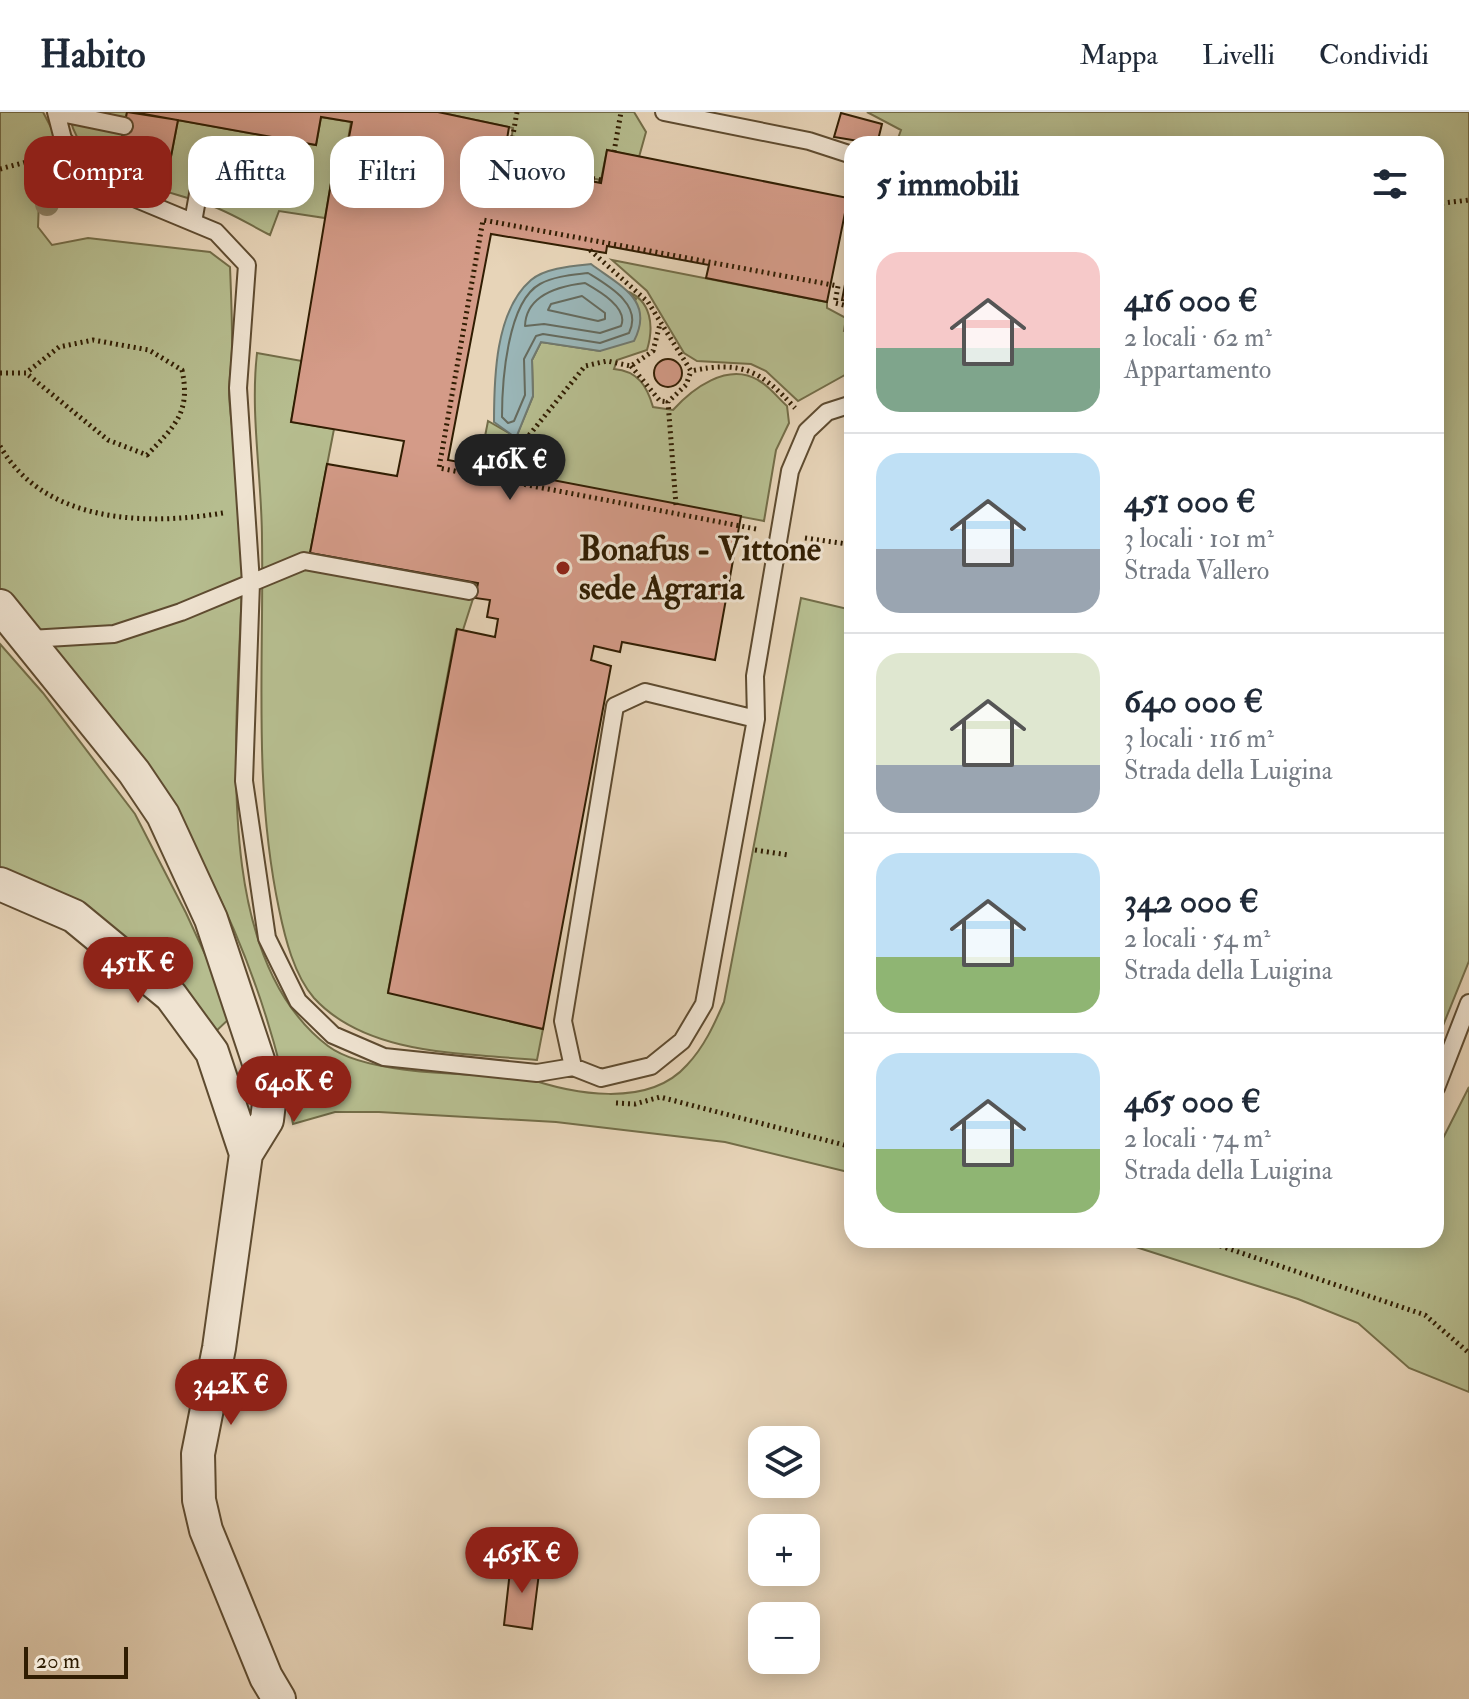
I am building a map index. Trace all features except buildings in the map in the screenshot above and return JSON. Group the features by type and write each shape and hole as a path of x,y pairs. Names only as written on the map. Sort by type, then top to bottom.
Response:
{"street":[{"path":"0,606 30,639 163,815 230,968 269,1103 267,1120 246,1154 219,1348 198,1454 199,1500 206,1530 266,1677 279,1699"},
{"path":"0,884 74,916 171,996 212,1052 246,1154"}],"lane":[{"path":"62,136 56,112 124,126"},
{"path":"664,112 809,141 844,152"},
{"path":"159,208 216,232 247,265 238,388 251,583 244,781 267,938 298,1001 333,1035 384,1057 537,1073 573,1067 601,1078 651,1066 682,1041 704,1004 756,719 755,676 790,471 807,431 827,412 844,407"},
{"path":"193,222 195,208"},
{"path":"30,639 114,634 304,561 469,591"},
{"path":"573,1067 563,1021 615,706 645,692 756,719"},
{"path":"1444,1067 1469,1003"}],"path":[{"path":"517,112 508,164 601,180"},
{"path":"614,152 621,112"},
{"path":"0,169 24,163"},
{"path":"1444,203 1469,200"},
{"path":"740,525 439,468 483,220 838,286 835,303 844,305"},
{"path":"590,250 648,302 691,371"},
{"path":"631,366 653,351 660,323"},
{"path":"0,373 26,373 59,347 93,340 149,350 182,370 187,395 172,429 147,455 108,440 26,373"},
{"path":"512,473 522,444 585,366 607,361 631,366 660,401 668,402"},
{"path":"691,371 715,366 752,370 774,386 798,412"},
{"path":"668,402 686,385 691,371"},
{"path":"668,402 676,505"},
{"path":"0,446 17,473 63,502 111,517 160,521 247,508"},
{"path":"779,534 844,544"},
{"path":"603,1101 635,1104 660,1097 844,1145"},
{"path":"1227,1248 1425,1315 1469,1353"}],"green space":[{"path":"0,112 43,112 55,136 24,136 24,208 39,208 38,227 52,245 88,238 210,252 230,267 232,346 229,394 243,520 236,725 237,801 243,874 259,942 286,1000 328,1046 368,1063 422,1072 524,1077 564,1088 608,1094 652,1088 671,1079 699,1051 724,1002 801,598 844,608 844,1171 725,1142 556,1122 335,1112 293,1124 279,1060 260,997 209,876 21,613 0,589"},
{"path":"69,112 127,112 122,136 75,134"},
{"path":"438,112 634,112 646,132 639,157 607,150 601,180 594,179 594,136 512,136 513,128"},
{"path":"867,112 1469,112 1469,961 1444,1023 1444,136 899,136 901,130"},
{"path":"321,117 351,122 349,136 330,136 330,189 325,218 279,211 270,235 217,208 314,208 314,145"},
{"path":"178,120 266,136 188,136 188,199 172,194 172,151"},
{"path":"612,260 827,302 827,308 844,317 844,375 798,401 766,371 751,364 697,361 684,353 647,291"},
{"path":"626,291 635,295 646,308 650,324 649,341 647,350 617,360 614,369 635,376 648,392 653,407 673,410 711,380 734,374 758,380 787,406 789,423 776,450 764,521 479,467 488,421 516,437 533,396 532,360 541,342 600,351 636,299"},
{"path":"257,353 302,361 291,422 334,429 310,553 478,583 463,630 456,630 388,992 543,1029 537,1060 448,1053 389,1041 361,1031 336,1017 314,998 296,967 281,920 271,863 263,771 262,540 255,400"},
{"path":"0,644 43,693 135,814 186,913 233,1015 211,1036 0,871"},
{"path":"1469,1087 1469,1392 1409,1368 1358,1323 1298,1299 1139,1248 1444,1248 1444,1136"}],"water":[{"path":"591,264 623,287 637,304 640,315 634,341 600,351 541,342 532,360 533,396 516,438 494,422 496,366 503,327 510,309 519,293 537,276 559,268"}],"place":[{"name":"Bonafus - Vittone sede Agraria","path":"563,568"}]}
